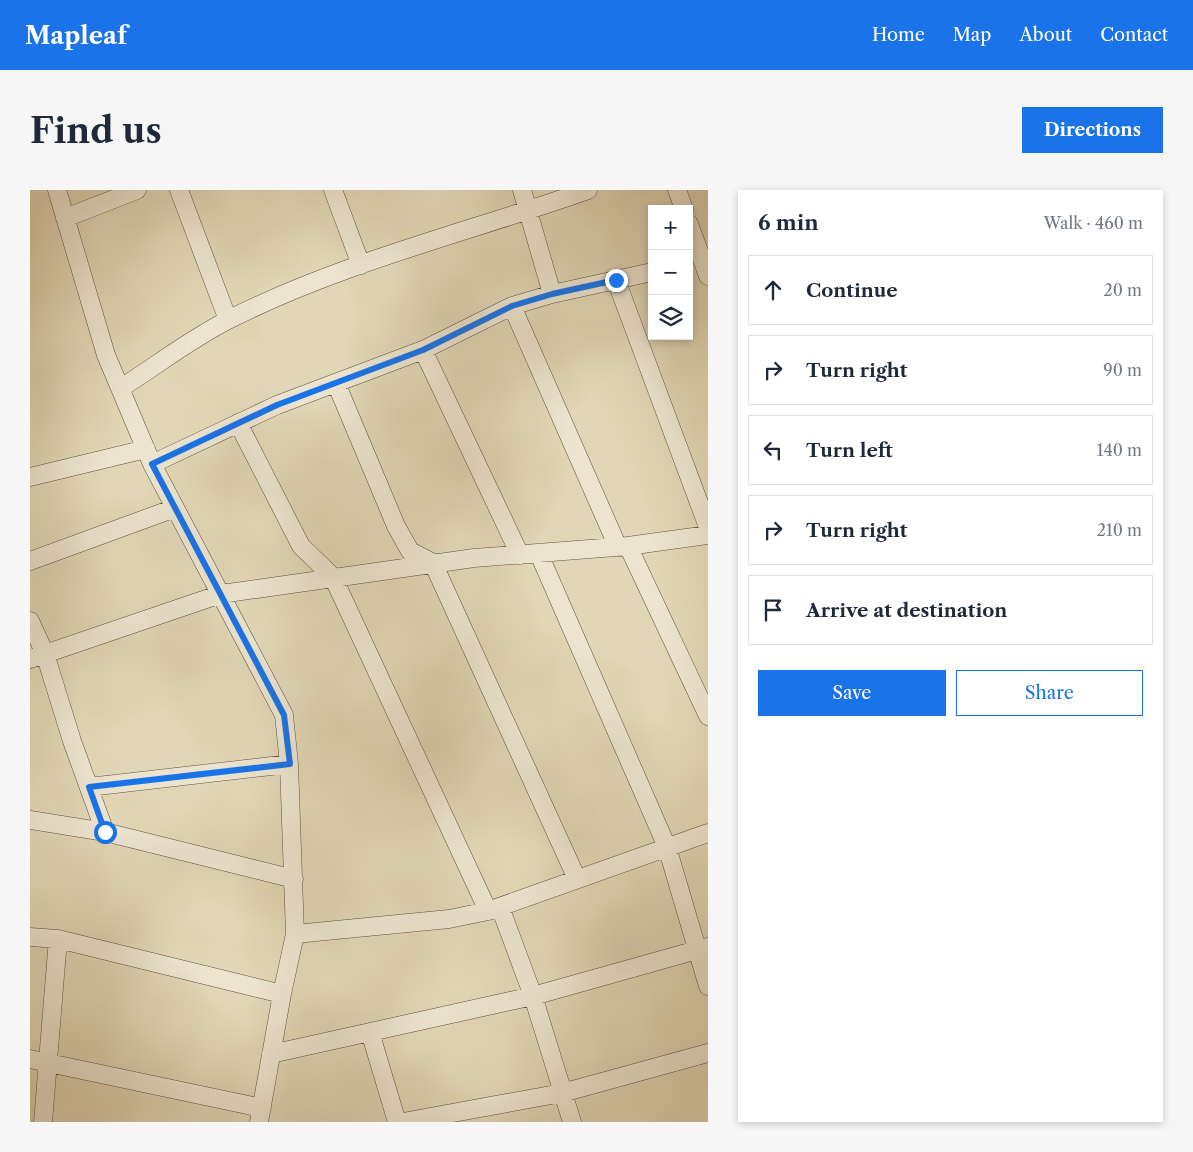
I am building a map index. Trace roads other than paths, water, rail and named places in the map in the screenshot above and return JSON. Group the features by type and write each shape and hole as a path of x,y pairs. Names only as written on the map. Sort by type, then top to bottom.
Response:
{"street":[{"path":"38,1061 261,1115 282,994 296,934 290,764 284,715 149,456 106,355 57,190"},
{"path":"66,218 137,190"},
{"path":"179,190 228,320"},
{"path":"333,190 361,265"},
{"path":"522,190 552,294"},
{"path":"121,388 228,320 286,293 361,265 588,190"},
{"path":"677,190 683,205"},
{"path":"693,236 702,264"},
{"path":"30,477 149,456 238,424 277,405 423,350 512,306 552,294 648,273"},
{"path":"616,280 708,527"},
{"path":"512,306 622,546 708,716"},
{"path":"423,350 520,555"},
{"path":"336,383 396,526 410,551 433,563 577,879"},
{"path":"238,424 300,546 333,577 494,909 532,996 572,1122"},
{"path":"30,561 175,508"},
{"path":"38,657 221,594 474,558 622,546 708,535"},
{"path":"539,554 667,847 703,949 708,986"},
{"path":"30,620 38,657 105,832"},
{"path":"89,787 290,764"},
{"path":"30,820 105,832 294,879"},
{"path":"296,934 449,919 494,909 708,833"},
{"path":"30,936 58,939 282,994"},
{"path":"42,1122 38,1061 58,939"},
{"path":"271,1054 532,996 703,949"},
{"path":"370,1032 396,1122"},
{"path":"403,1122 562,1093 708,1053"}]}
